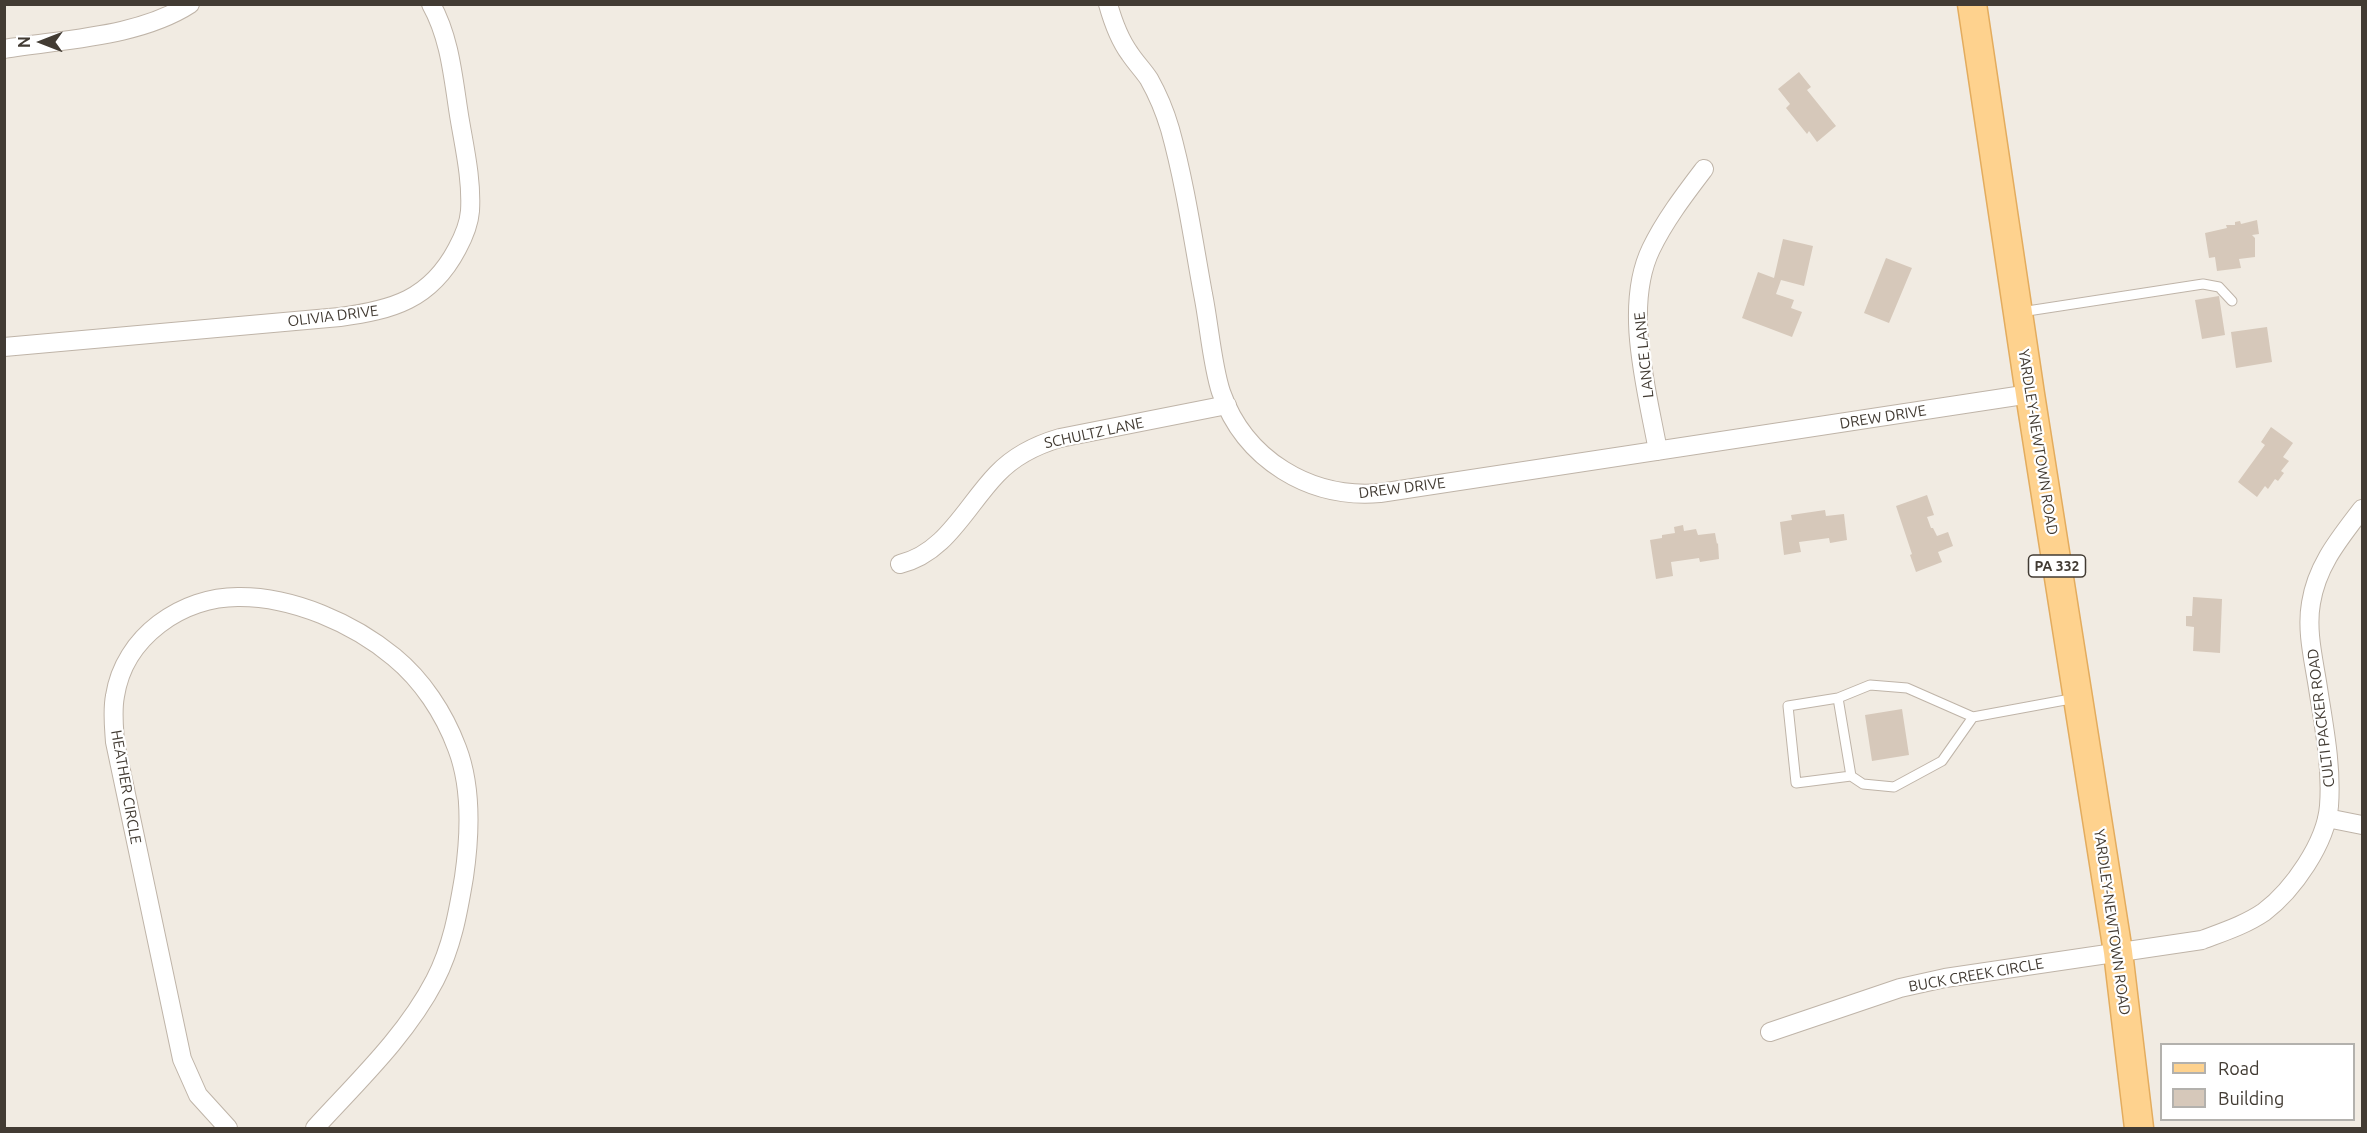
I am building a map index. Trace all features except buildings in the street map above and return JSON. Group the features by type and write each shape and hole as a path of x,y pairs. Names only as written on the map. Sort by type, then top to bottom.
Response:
{"main road":[{"name":"YARDLEY-NEWTOWN ROAD","path":"1972,4 2030,394 2118,952 2139,1128"}],"street":[{"path":"4,49 152,24 190,4"},
{"name":"OLIVIA DRIVE","path":"4,347 375,312 392,308 413,298 435,281 448,265 458,246 470,209 468,169 450,54 441,21 431,4"},
{"name":"DREW DRIVE","path":"1108,4 1118,34 1160,99 1170,128 1187,204 1216,373 1227,405 1240,430 1263,456 1283,472 1314,486 1345,493 1380,493 2030,394"},
{"name":"LANCE LANE","path":"1658,451 1638,327 1641,281 1651,249 1671,213 1704,169"},
{"name":"SCHULTZ LANE","path":"900,564 915,561 948,534 996,475 1022,453 1038,445 1060,438 1227,405"},
{"name":"CULTI PACKER ROAD","path":"2118,952 2202,940 2241,925 2264,912 2280,898 2303,870 2316,848 2327,818 2330,785 2310,628 2310,604 2321,567 2362,508"},
{"name":"HEATHER CIRCLE","path":"228,1128 198,1095 182,1059 116,742 113,717 118,682 128,661 149,632 168,617 199,603 240,597 258,598 297,606 329,618 364,636 393,656 416,679 445,720 458,749 465,775 468,815 467,855 457,921 448,951 435,981 412,1015 378,1060 315,1128"},
{"path":"2327,818 2362,825"},
{"name":"BUCK CREEK CIRCLE","path":"1770,1032 1900,988 1945,978 2118,952"}],"lane":[{"path":"2018,312 2203,284 2219,287 2232,302"},
{"path":"1973,717 1942,761 1894,788 1863,784 1851,776 1796,783 1788,706 1838,698 1870,685 1907,688 1973,717 2078,698"},
{"path":"1838,698 1851,776"}]}
